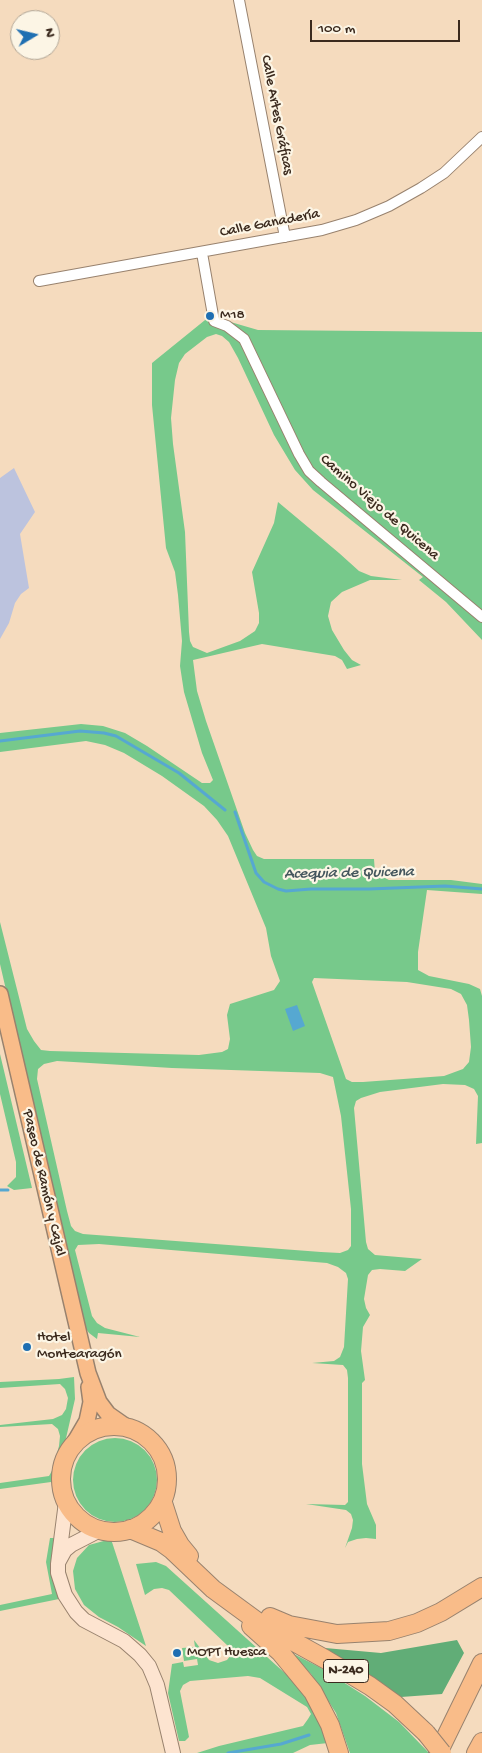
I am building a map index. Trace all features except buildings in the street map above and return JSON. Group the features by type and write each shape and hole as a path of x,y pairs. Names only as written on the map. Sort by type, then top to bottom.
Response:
{"highway":[{"path":"130,1529 166,1536 163,1502 166,1479 165,1465 160,1452 151,1441 140,1433 128,1428 116,1426 98,1429 82,1437 73,1445 65,1458 62,1472 62,1488 66,1502 86,1524 110,1532 130,1529 147,1520 163,1502"},
{"name":"N-240","path":"166,1536 172,1550 258,1622 355,1676 395,1704 426,1733 442,1753"},
{"path":"214,1585 264,1615 289,1625 337,1634 389,1631 417,1623 472,1595 482,1587"},
{"path":"214,1585 280,1652 313,1692 323,1710 339,1753"},
{"path":"438,1753 482,1663"},
{"path":"476,1753 482,1742"}],"main road":[{"name":"Paseo de Ramón y Cajal","path":"0,994 88,1373"},
{"path":"88,1373 99,1402 108,1414 128,1428"},
{"path":"73,1445 87,1421 91,1402 88,1373"}],"street":[{"name":"Calle Artes Gráficas","path":"239,0 284,237"},
{"name":"Calle Ganadería","path":"39,281 322,230 356,220 389,206 422,188 444,173 482,137"},
{"name":"Camino Viejo de Quicena","path":"202,253 214,321 227,326 244,338 299,454 309,470 482,617"},
{"path":"66,1502 58,1564 65,1595 76,1612 84,1620 124,1641 149,1666 157,1685 173,1753"},
{"path":"58,1564 61,1555 71,1545 100,1530"}],"shaded area":[{"path":"14,468 35,512 20,534 29,588 21,594 15,603 9,623 0,639 0,478"}],"green space":[{"path":"210,316 258,330 482,332 482,640 446,602 419,580 423,577 313,490 295,470 274,435 238,358 229,342 222,336 216,334 207,337 185,354 179,363 175,380 171,418 185,532 189,632 193,647 207,653 240,641 255,631 259,623 259,613 252,572 274,523 278,502 359,571 371,576 402,580 370,580 342,592 331,602 328,616 332,630 352,660 361,665 347,669 342,660 335,656 262,644 193,660 197,691 206,721 245,833 253,850 257,856 264,859 374,859 375,873 389,880 451,880 482,884 482,894 427,890 418,952 418,970 429,976 469,984 480,989 482,996 482,1143 476,1144 478,1096 474,1089 465,1085 443,1084 380,1092 356,1101 354,1108 368,1249 375,1255 422,1259 405,1271 380,1269 372,1270 368,1275 364,1299 370,1315 363,1327 361,1351 365,1380 362,1383 362,1464 367,1504 376,1525 376,1539 357,1539 348,1542 345,1548 352,1528 353,1520 351,1514 346,1510 306,1504 345,1505 348,1502 347,1370 343,1365 312,1363 334,1361 340,1357 344,1347 348,1279 346,1273 338,1267 327,1263 99,1244 78,1245 75,1250 92,1316 97,1323 105,1328 140,1337 98,1333 97,1339 89,1333 84,1326 0,964 0,922 27,1029 41,1050 50,1051 199,1055 222,1052 228,1049 230,1039 227,1015 230,1004 274,990 280,981 271,956 266,928 228,836 204,806 162,776 124,753 105,745 86,741 0,752 0,733 81,724 103,726 125,733 202,783 210,783 213,780 202,753 184,692 180,666 182,641 178,595 175,572 166,548 152,405 152,363","holes":["314,978 407,982 451,989 461,994 467,1005 469,1020 471,1047 469,1062 463,1069 444,1076 363,1082 352,1082 346,1079 312,982","57,1061 172,1068 320,1073 333,1077 341,1116 351,1209 351,1246 348,1250 340,1253 321,1252 83,1234 75,1231 71,1226 67,1211 37,1079 38,1069 44,1064"]},
{"path":"0,1054 32,1188 14,1190 7,1186 16,1177 16,1162 0,1094"},
{"path":"74,1377 75,1399 58,1473 57,1488 51,1482 0,1489 0,1483 49,1476 53,1469 60,1436 58,1429 52,1424 0,1427 0,1425 53,1419 62,1415 66,1409 68,1398 65,1389 60,1384 0,1388 0,1382"},
{"path":"115,1438 138,1445 150,1457 157,1480 150,1503 138,1515 115,1522 92,1515 80,1503 73,1480 80,1457 92,1445"},
{"path":"50,1538 56,1538 53,1577 59,1599 0,1611 0,1605 52,1594 46,1562"},
{"path":"111,1539 146,1646 99,1617 84,1605 75,1589 73,1571 77,1558 89,1545"},
{"path":"156,1562 166,1566 287,1675 309,1700 320,1720 328,1743 310,1745 293,1753 197,1753 303,1726 308,1719 311,1714 307,1707 260,1678 248,1676 190,1681 183,1685 180,1691 189,1737 185,1741 179,1741 168,1693 172,1664 183,1662 184,1667 198,1665 197,1659 184,1661 182,1648 195,1647 194,1640 209,1660 218,1663 227,1660 231,1655 228,1646 169,1590 162,1588 154,1589 145,1595 136,1564"},
{"path":"457,1640 464,1653 442,1694 401,1697 325,1648 381,1653"},
{"path":"290,1652 321,1668 365,1696 399,1722 429,1753 350,1753 336,1713 311,1674"}],"water":[{"path":"297,1005 305,1026 293,1031 285,1009"}],"waterway":[{"name":"Acequia de Quicena","path":"0,741 80,731 116,736 179,773 225,810"},
{"name":"Acequia de Quicena","path":"235,812 256,873 264,882 278,889 286,891 445,886 482,889"},
{"path":"0,1190 8,1190"},
{"path":"228,1753 281,1744 309,1735"}],"place":[{"name":"M18","path":"210,316"},
{"name":"Hotel Montearagón","path":"27,1347"},
{"name":"MOPT Huesca","path":"177,1653"}]}
